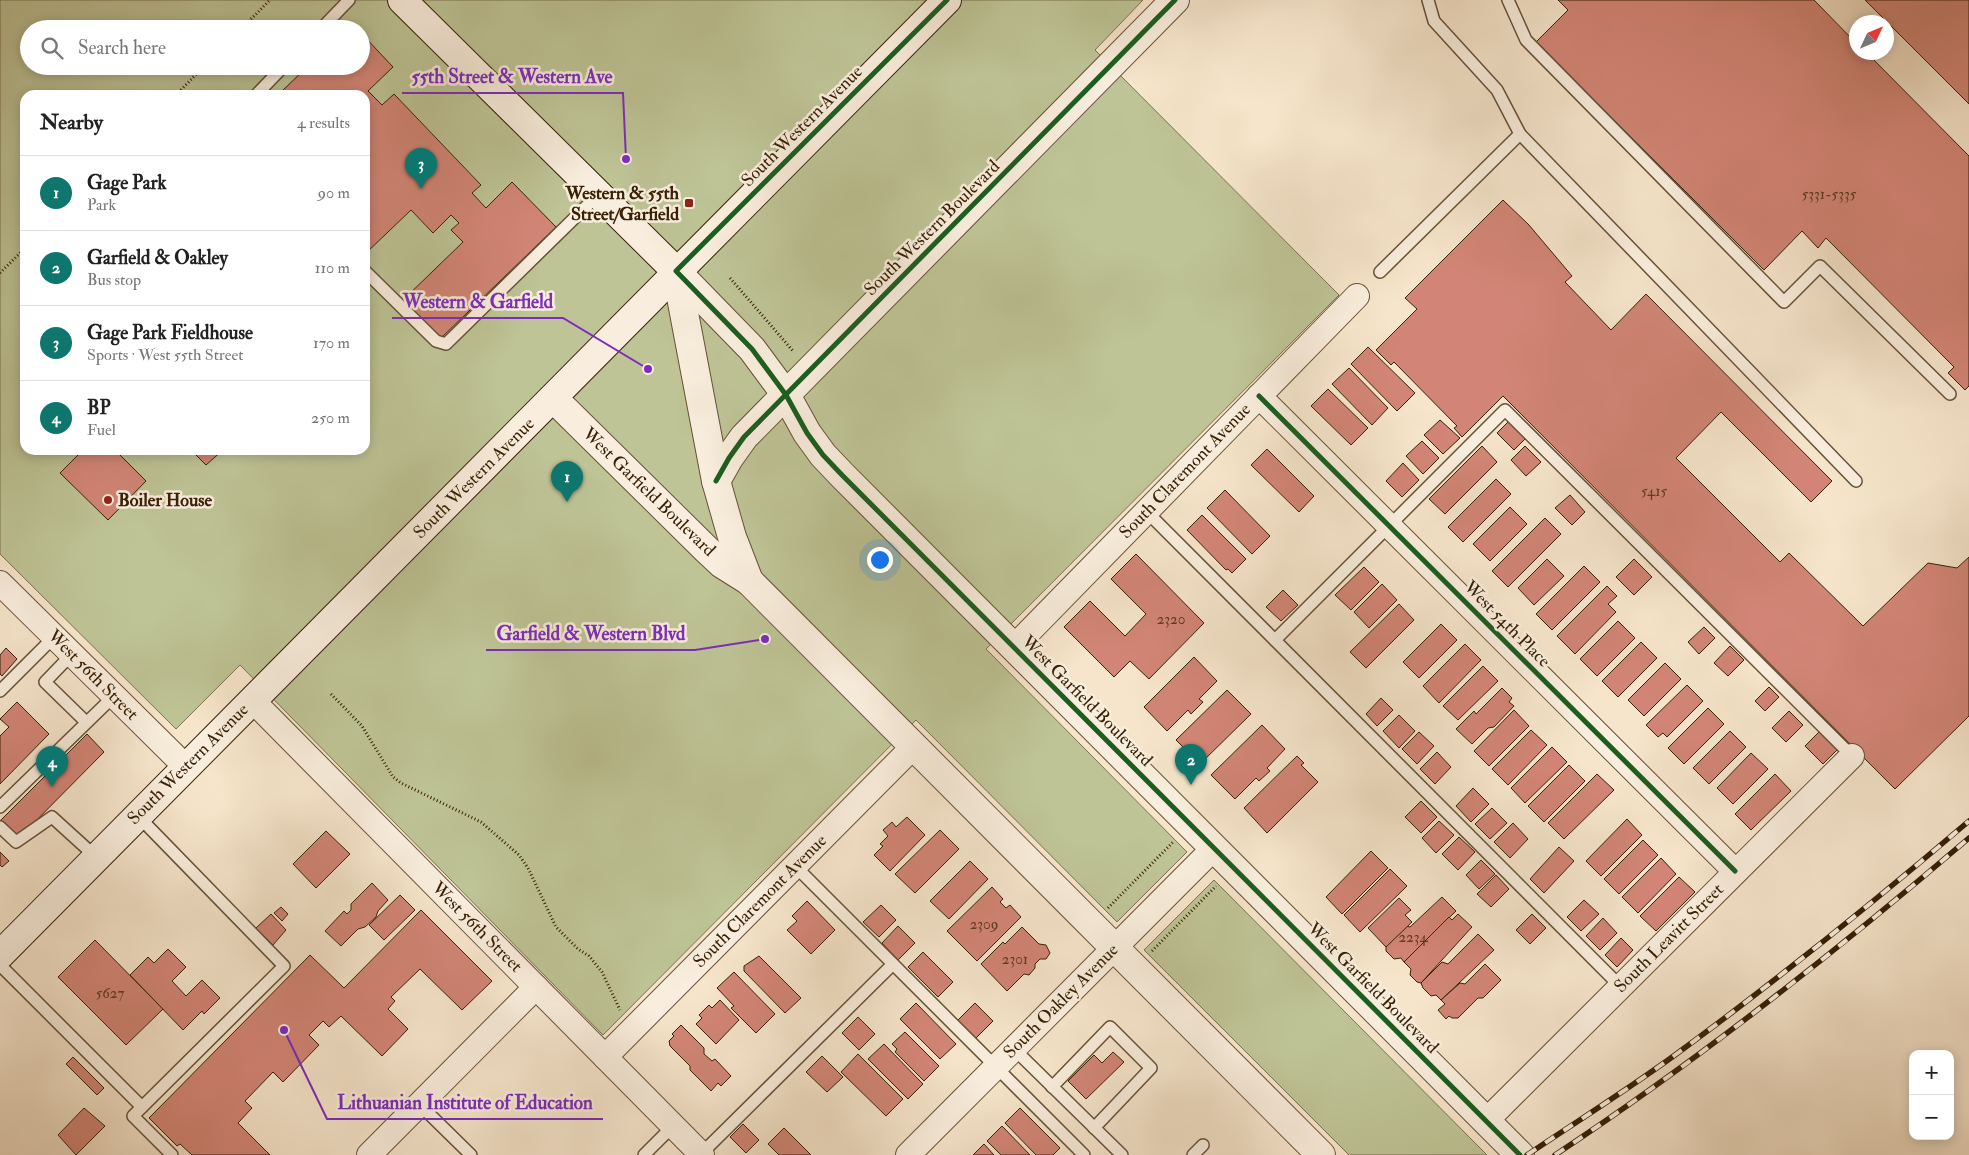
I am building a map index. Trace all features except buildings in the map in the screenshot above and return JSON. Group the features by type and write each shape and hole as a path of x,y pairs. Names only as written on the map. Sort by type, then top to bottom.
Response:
{"street":[{"path":"402,0 676,271"},
{"name":"South Western Avenue","path":"0,955 553,398 676,271 947,0"},
{"name":"South Western Boulevard","path":"716,481 744,437 1176,0"},
{"name":"West Garfield Boulevard","path":"676,271 752,349 786,395 807,432 823,455 1520,1155"},
{"name":"West Garfield Boulevard","path":"676,271 716,481 732,537 749,581"},
{"name":"South Claremont Avenue","path":"1014,647 1357,296"},
{"name":"West 54th Place","path":"1259,396 1735,871"},
{"name":"West Garfield Boulevard","path":"553,398 722,564 749,581 1321,1155"},
{"name":"West 56th Street","path":"0,583 186,766"},
{"name":"West 56th Street","path":"252,700 701,1155"},
{"name":"South Claremont Avenue","path":"605,1057 914,746"},
{"name":"South Leavitt Street","path":"1486,1121 1852,756"},
{"name":"South Oakley Avenue","path":"908,1155 1214,848"},
{"path":"369,1155 536,988"}],"lane":[{"path":"330,20 349,0"},
{"path":"1428,0 1434,21 1497,90 1520,134 1856,481"},
{"path":"1508,0 1526,40 1784,302 1820,266 1950,394"},
{"path":"261,90 275,75"},
{"path":"1380,272 1520,134"},
{"path":"370,276 436,341 446,344 599,194"},
{"path":"1275,640 1505,410 1852,756"},
{"path":"1146,511 1620,986"},
{"path":"0,691 54,636"},
{"path":"72,654 45,682 86,722"},
{"path":"0,807 114,696"},
{"path":"137,815 284,966 133,1116 172,1155"},
{"path":"0,827 16,842 52,818 96,857"},
{"path":"795,866 1084,1155"},
{"path":"701,1155 893,964"},
{"path":"0,965 142,1107"},
{"path":"1052,1086 1110,1027 1151,1068 1094,1128"},
{"path":"1014,1049 1122,1155"},
{"path":"420,1104 471,1155"},
{"path":"644,1155 673,1126"},
{"path":"1193,1155 1202,1145"}],"path":[{"path":"250,20 270,0"},
{"path":"181,90 195,75"},
{"path":"0,273 20,253"},
{"path":"730,278 795,353"},
{"path":"730,285 734,281"},
{"path":"331,694 362,726 393,777 401,783 481,822 519,855 528,868 556,927 578,949 589,956 602,972 623,1015"},
{"path":"1108,908 1180,835"},
{"path":"1150,953 1222,880"}],"green space":[{"path":"0,0 1143,0 1095,50 1339,295 986,649 1187,852 1117,922 916,720 603,1035 240,665 176,729 0,554"},
{"path":"1214,880 1487,1155 1349,1155 1144,950"}],"railway":[{"path":"1527,1155 1639,1081 1713,1027 1824,941 1969,821"},
{"path":"1555,1155 1662,1081 1767,1003 1869,922 1969,838"}],"cycle path":[{"path":"947,0 676,271 752,349 786,395 807,433 823,455 842,475 1520,1155"},
{"path":"716,481 744,437 1175,0"},
{"path":"1259,396 1735,871"}],"place":[{"name":"55th Street & Western Ave","path":"626,159"},
{"name":"Gage Park Fieldhouse","path":"421,189"},
{"name":"Western & 55th Street/Garfield","path":"689,203"},
{"name":"Western & Garfield","path":"648,369"},
{"name":"Boiler House","path":"108,500"},
{"name":"Gage Park","path":"567,502"},
{"name":"Garfield & Western Blvd","path":"765,639"},
{"name":"Garfield & Oakley","path":"1191,785"},
{"name":"BP","path":"52,787"},
{"name":"Lithuanian Institute of Education","path":"284,1030"}]}
